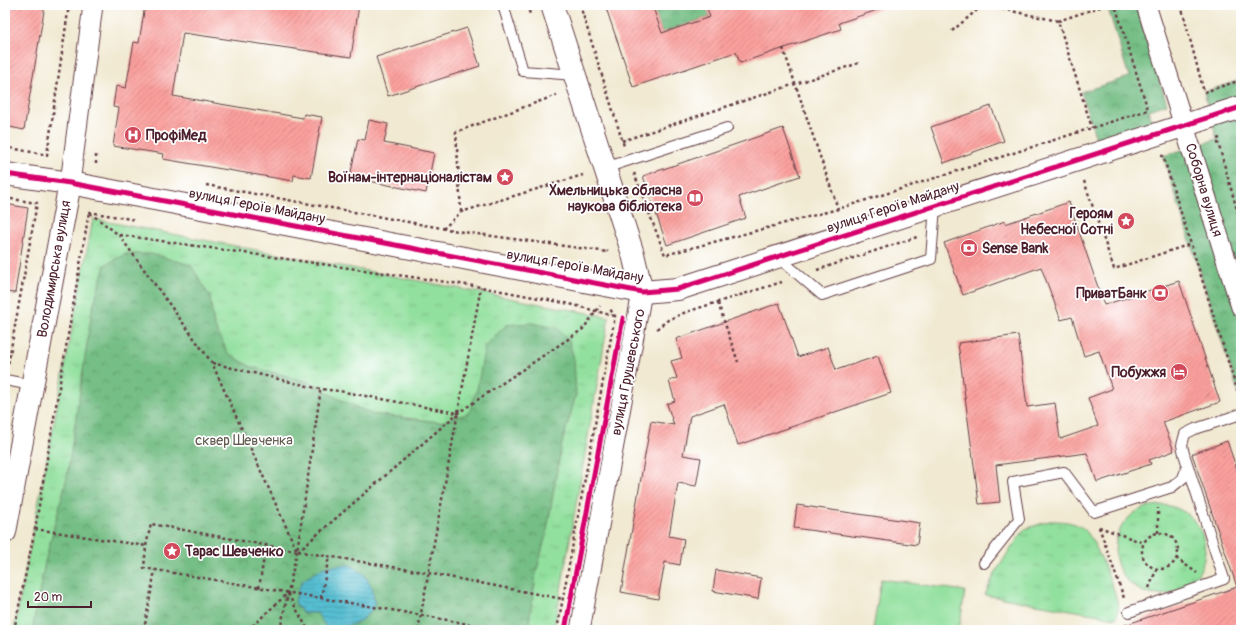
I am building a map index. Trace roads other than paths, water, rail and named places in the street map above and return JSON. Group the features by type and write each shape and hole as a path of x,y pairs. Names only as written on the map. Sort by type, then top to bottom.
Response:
{"street":[{"name":"Володимирська вулиця","path":"5,532 70,183 93,5"},
{"name":"вулиця Грушевського","path":"552,5 633,254 642,292 580,630"},
{"name":"Соборна вулиця","path":"1146,5 1241,307"},
{"name":"вулиця Героїв Майдану","path":"5,174 70,183 642,292 678,289 1241,107"}],"lane":[{"path":"503,5 523,71 575,75"},
{"path":"605,168 727,128"},
{"path":"778,257 822,295 931,259 935,206"},
{"path":"5,380 32,385"},
{"path":"1128,612 1224,579 1187,467 1182,445 1185,434 1195,429 1241,414"},
{"path":"984,563 1019,519 1013,482 1064,472 1094,512 1172,487 1183,478 1187,467"}],"water":[{"path":"351,565 364,574 372,587 375,605 365,617 354,624 342,627 326,627 317,613 303,613 295,603 302,581 324,567"}],"place":[{"name":"ПрофіМед","path":"133,135"},
{"name":"Воїнам-інтернаціоналістам","path":"505,177"},
{"name":"Хмельницька обласна наукова бібліотека","path":"695,198"},
{"name":"Героям Небесної Сотні","path":"1126,221"},
{"name":"Sense Bank","path":"969,248"},
{"name":"ПриватБанк","path":"1160,293"},
{"name":"Побужжя","path":"1179,372"},
{"name":"Тарас Шевченко","path":"172,551"}],"park label":[{"name":"сквер Шевченка","path":"244,440"}]}
